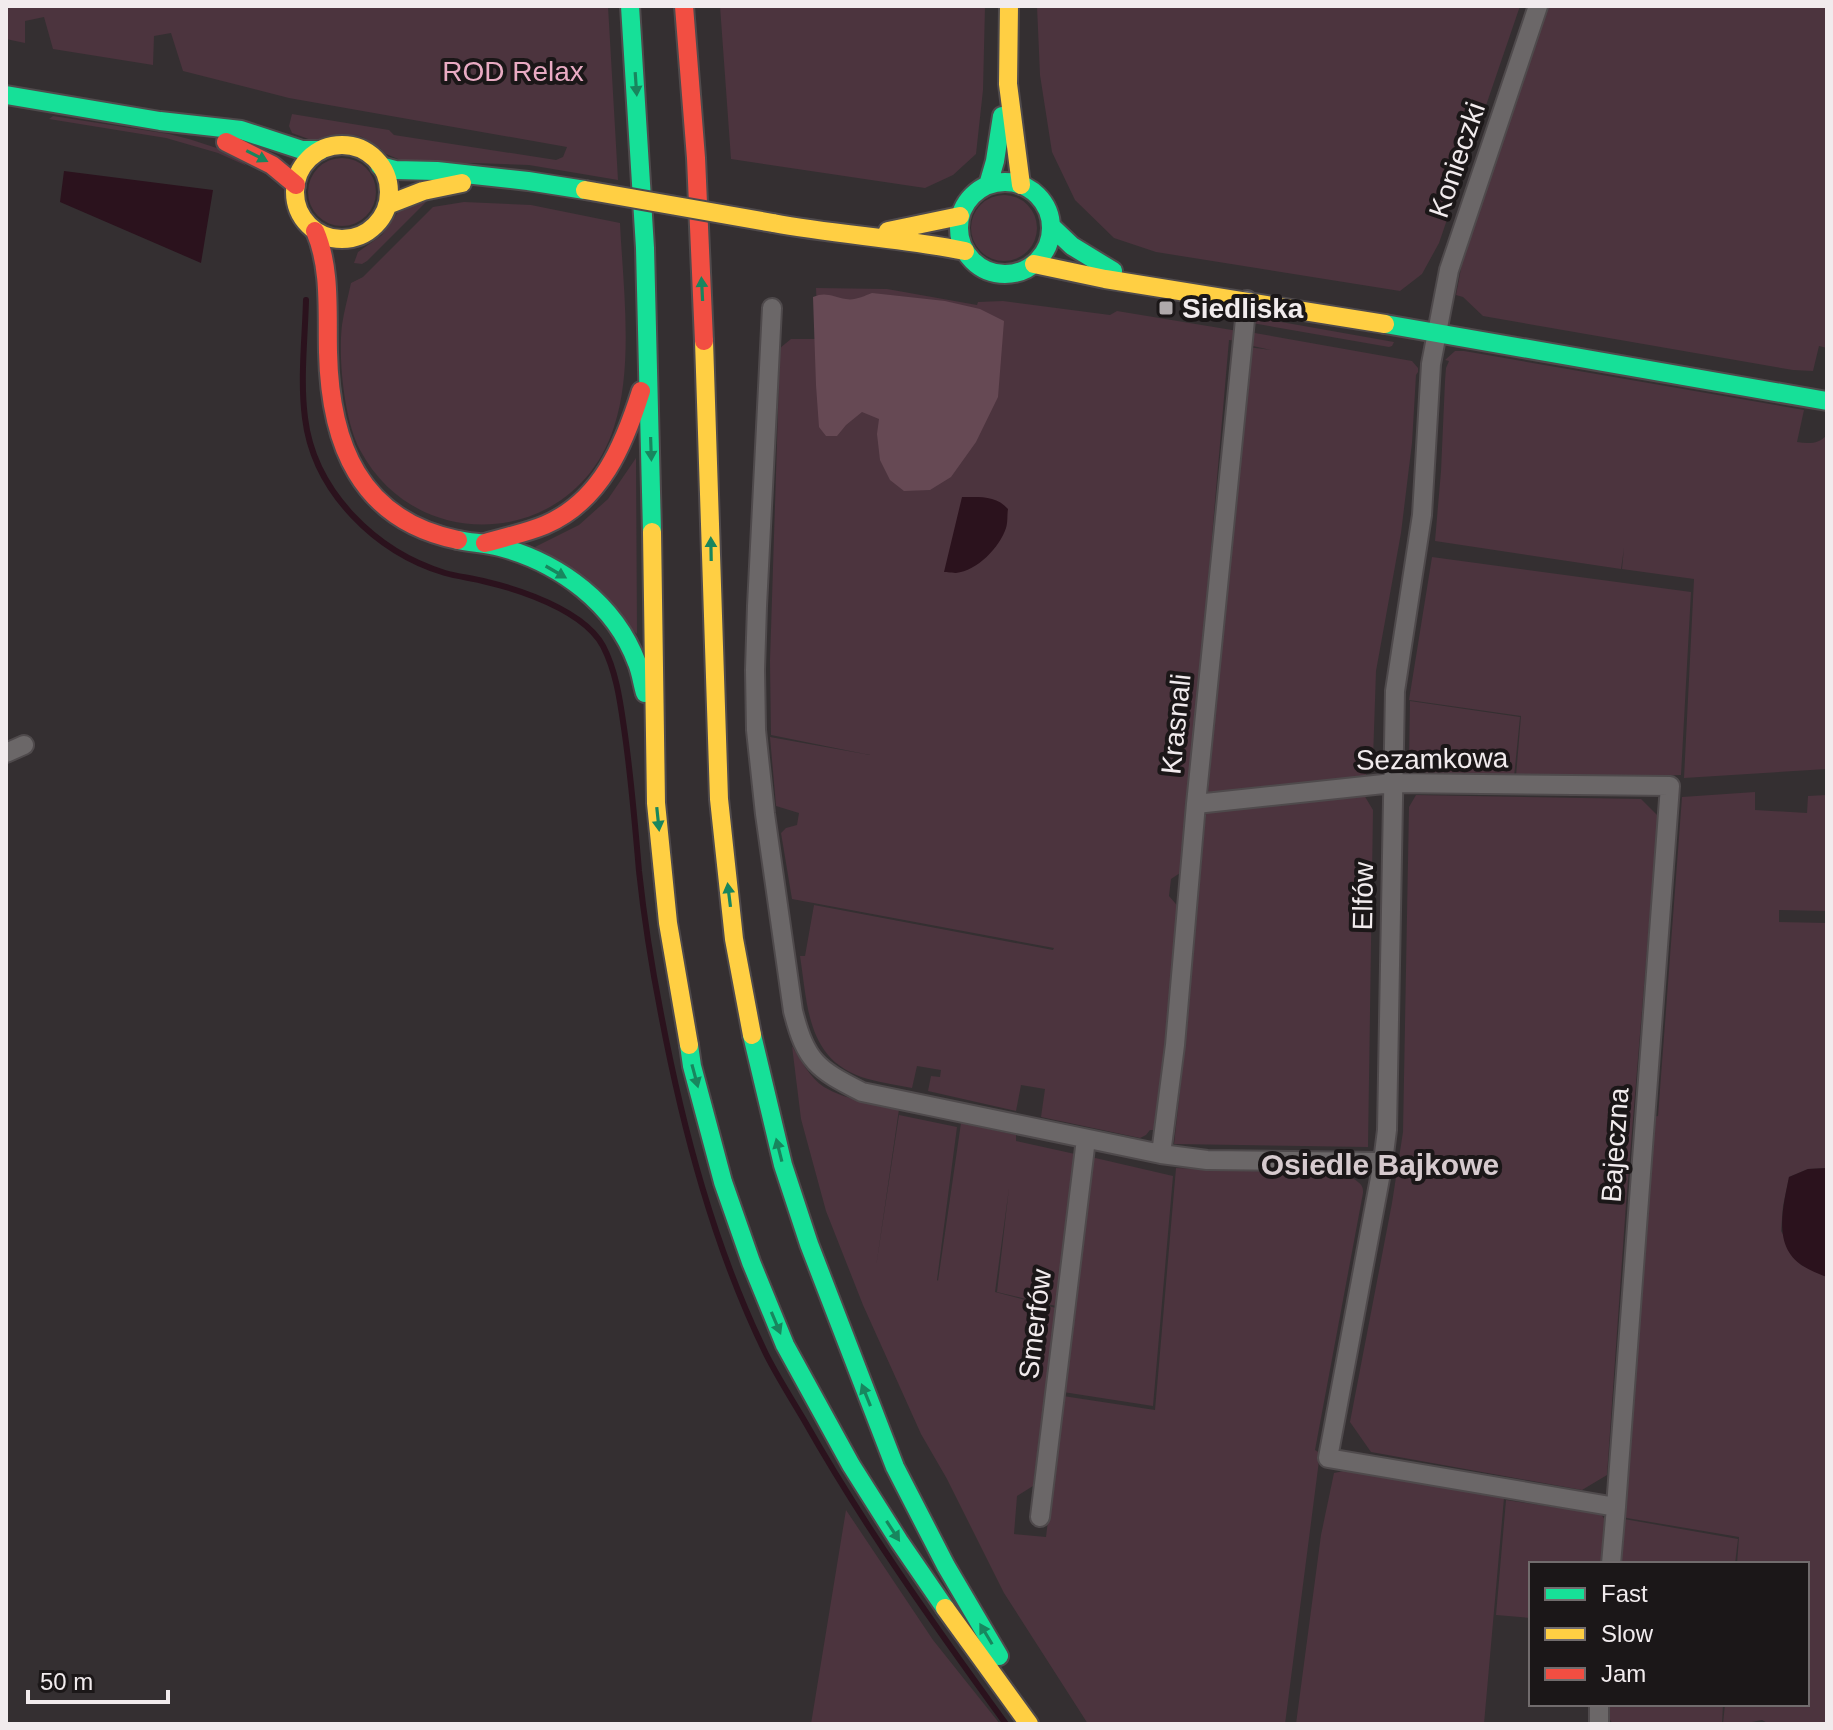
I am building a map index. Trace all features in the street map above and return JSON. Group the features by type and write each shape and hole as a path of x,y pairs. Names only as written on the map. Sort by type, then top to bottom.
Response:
{"main road":[{"path":"630,6 645,248 656,803 668,923 692,1066 723,1182 785,1345 851,1465 954,1622 1029,1724"},
{"path":"1009,6 1008,84 1021,185"},
{"path":"684,7 703,294 719,799 734,939 758,1064 783,1165 809,1244 895,1467 946,1566 1016,1686 1043,1724"},
{"path":"988,185 1008,84"},
{"path":"6,95 160,121 241,130 302,150 347,146 371,156 380,166 388,185 387,205 382,216 367,232 356,237 335,239 315,231"},
{"path":"160,121 247,151 278,168 296,185"},
{"path":"321,150 304,165 296,185 295,198 299,211 322,246 326,270 330,401 335,427 356,475 383,505 419,528 440,536 513,550 539,562 594,597 615,624 636,661 654,741"},
{"path":"380,166 395,170 437,171 528,181 817,231 965,251"},
{"path":"387,205 404,196 488,178"},
{"path":"1004,182 1021,185 1041,199 1048,212 1050,240 1034,264 1022,272 1008,275 993,273 969,258 959,231 960,216 975,192 988,185 1004,182"},
{"path":"859,236 960,216"},
{"path":"1051,226 1060,238 1088,258 1134,282"},
{"path":"328,350 345,266 356,237"},
{"path":"1034,264 1827,401"},
{"path":"484,543 552,523 573,509 599,484 618,456 648,371"}],"street":[{"name":"Konieczki","path":"1437,334 1449,270 1538,6"},
{"name":"Krasnali","path":"1161,1154 1175,1045 1247,300"},
{"path":"772,308 757,606 756,730 793,1011 799,1036 810,1056 830,1075 862,1092 1161,1154 1207,1160 1383,1162"},
{"name":"Elfów","path":"1437,334 1430,385 1422,515 1395,691 1387,1130 1328,1458 1616,1507"},
{"path":"6,753 24,745"},
{"name":"Sezamkowa","path":"1196,804 1393,783 1670,786"},
{"name":"Bajeczna","path":"1611,1562 1670,786"},
{"name":"Smerfów","path":"1040,1517 1086,1139"}],"green space":[{"name":"ROD Relax","path":"6,6 608,6 618,180 529,165 410,164 386,154 362,137 352,135 330,135 314,141 292,133 289,126 292,114 389,130 394,135 556,160 563,157 567,147 289,98 183,71 171,33 154,36 153,65 53,49 44,17 25,21 25,43 6,39"},
{"path":"720,6 985,6 983,90 976,154 953,175 925,188 731,159"},
{"path":"1037,6 1520,6 1439,243 1422,274 1400,291 1156,252 1114,238 1075,200 1052,152 1040,75"},
{"path":"1547,6 1827,6 1827,348 1819,346 1813,371 1483,316 1463,297 1456,295 1462,263"},
{"path":"53,116 189,139 232,153 247,166 218,153 166,138 49,119"},
{"path":"342,158 366,168 376,192 366,216 342,226 318,216 308,192 318,168"},
{"path":"1004,195 1027,205 1037,228 1027,251 1004,261 981,251 971,228 981,205"},
{"path":"430,198 367,261 354,263 358,252 382,235 400,209"},
{"path":"464,202 531,205 620,223 625,353 624,379 614,427 595,467 566,496 532,515 494,524 456,522 419,509 386,485 354,437 342,371 342,325 351,283 363,277 433,207"},
{"path":"816,288 887,289 977,305 978,302 1003,301 1110,315 1117,311 1238,331 1238,341 1229,340 1183,871 1171,879 1169,896 1181,910 1164,1093 1156,1130 1150,1130 1140,1138 1041,1117 1045,1089 1021,1085 1016,1111 928,1091 931,1076 940,1077 941,1070 917,1066 912,1088 868,1079 848,1071 833,1060 814,1031 800,956 805,956 814,905 1054,948 792,899 781,833 797,825 799,813 776,806 770,737 870,755 771,735 770,661 780,348 791,339 818,339"},
{"path":"1259,318 1394,342 1389,347 1252,323"},
{"path":"1249,332 1412,361 1418,372 1412,443 1401,533 1376,671 1373,759 1365,777 1208,794 1248,347 1271,350 1248,345"},
{"path":"1455,351 1804,410 1797,442 1814,443 1827,435 1827,769 1684,778 1694,579 1622,569 1624,548 1621,569 1435,541 1446,368 1449,361 1445,360"},
{"path":"636,458 637,634 535,547 579,525 608,499"},
{"path":"1432,557 1691,592 1681,775 1516,776 1521,716 1409,700"},
{"path":"1410,701 1520,717 1514,777 1422,775 1415,771 1409,761"},
{"path":"1755,792 1755,810 1807,813 1808,796 1827,795 1827,911 1779,910 1779,922 1827,923 1827,1168 1808,1169 1789,1177 1781,1231 1801,1265 1827,1277 1827,1724 1769,1724 1762,1720 1723,1724 1725,1706 1809,1706 1809,1562 1737,1562 1739,1537 1621,1517 1651,1117 1658,1116 1682,797"},
{"path":"1364,795 1373,810 1368,1147 1174,1144 1206,811"},
{"path":"1416,795 1641,799 1658,816 1607,1475 1582,1490 1371,1452 1350,1422 1403,1132 1409,807"},
{"path":"792,1046 810,1074 824,1087 851,1098 899,1109 876,1267 899,1115 957,1127 938,1281 961,1123 1016,1135 1016,1141 1075,1154 1056,1306 997,1292 1009,1188 995,1292 1056,1308 1033,1486 1017,1496 1014,1534 1046,1537 1063,1396 1155,1410 1176,1168 1350,1175 1361,1184 1363,1193 1315,1450 1320,1453 1285,1724 1088,1724 1004,1593 921,1434 863,1305 826,1211 801,1119"},
{"path":"1091,1157 1173,1176 1153,1406 1063,1392"},
{"path":"1353,1469 1504,1498 1484,1724 1296,1724 1321,1535 1334,1473"},
{"path":"1506,1500 1601,1514 1607,1523 1604,1562 1529,1562 1529,1618 1496,1615"},
{"path":"846,1510 933,1640 1000,1724 811,1724"},
{"path":"1624,1519 1738,1539 1735,1562 1620,1562"},
{"path":"1609,1706 1723,1706 1722,1724 1613,1724 1608,1717"}],"shaded area":[{"path":"64,171 213,190 201,263 60,202"},
{"path":"872,293 945,301 980,309 1004,321 998,397 976,442 951,477 930,490 904,491 890,480 880,460 879,419 862,412 837,436 826,436 819,427 813,297 826,294 852,299"},
{"path":"962,497 987,498 1003,504 1008,509 1007,526 999,543 979,563 964,571 944,572"},
{"path":"1827,1168 1827,1277 1793,1258 1783,1237 1782,1226 1789,1177 1808,1169"}],"waterway":[{"path":"306,300 303,359 305,418 321,470 352,515 395,550 420,563 545,601 582,623 603,646 621,707 646,925 670,1058 702,1187 731,1272 766,1354 827,1459 900,1575 1006,1724"}],"traffic: fast":[{"path":"630,6 645,248 652,532"},
{"path":"6,95 160,121 241,130 302,150 321,150"},
{"path":"988,185 1002,116"},
{"path":"380,166 585,190"},
{"path":"1005,182 1023,185 1038,195 1048,210 1051,228 1048,246 1038,261 1023,271 1005,274 987,271 972,261 962,246 959,228 962,210 972,195 987,185 1005,182"},
{"path":"1051,226 1072,246 1113,271"},
{"path":"1385,324 1827,401"},
{"path":"458,540 522,554 564,575 583,589 615,622 627,642 645,693"},
{"path":"752,1035 783,1165 809,1244 895,1467 946,1566 999,1656"},
{"path":"689,1045 723,1182 785,1345 851,1465 945,1608"}],"traffic: slow":[{"path":"1009,6 1008,84 1021,185"},
{"path":"342,145 360,149 375,159 385,174 389,192 385,210 375,225 360,235 342,239 324,235 309,225 299,210 295,192 299,174 309,159 324,149 342,145"},
{"path":"387,205 423,191 462,183"},
{"path":"585,190 773,223"},
{"path":"888,231 960,216"},
{"path":"773,223 965,251"},
{"path":"1034,264 1105,279 1385,324"},
{"path":"704,341 719,799 734,939 752,1035"},
{"path":"652,532 656,803 668,923 689,1045"},
{"path":"945,1608 1029,1724"}],"traffic: jam":[{"path":"684,6 696,158 704,341"},
{"path":"226,142 272,165 296,185"},
{"path":"315,231 326,275 330,385 344,446 357,473 374,496 396,515 424,530 458,540"},
{"path":"485,543 545,525 581,502 596,486 618,451 641,391"}],"place":[{"name":"Siedliska","path":"1166,308"}],"district":[{"name":"Osiedle Bajkowe","path":"1380,1164"}]}
